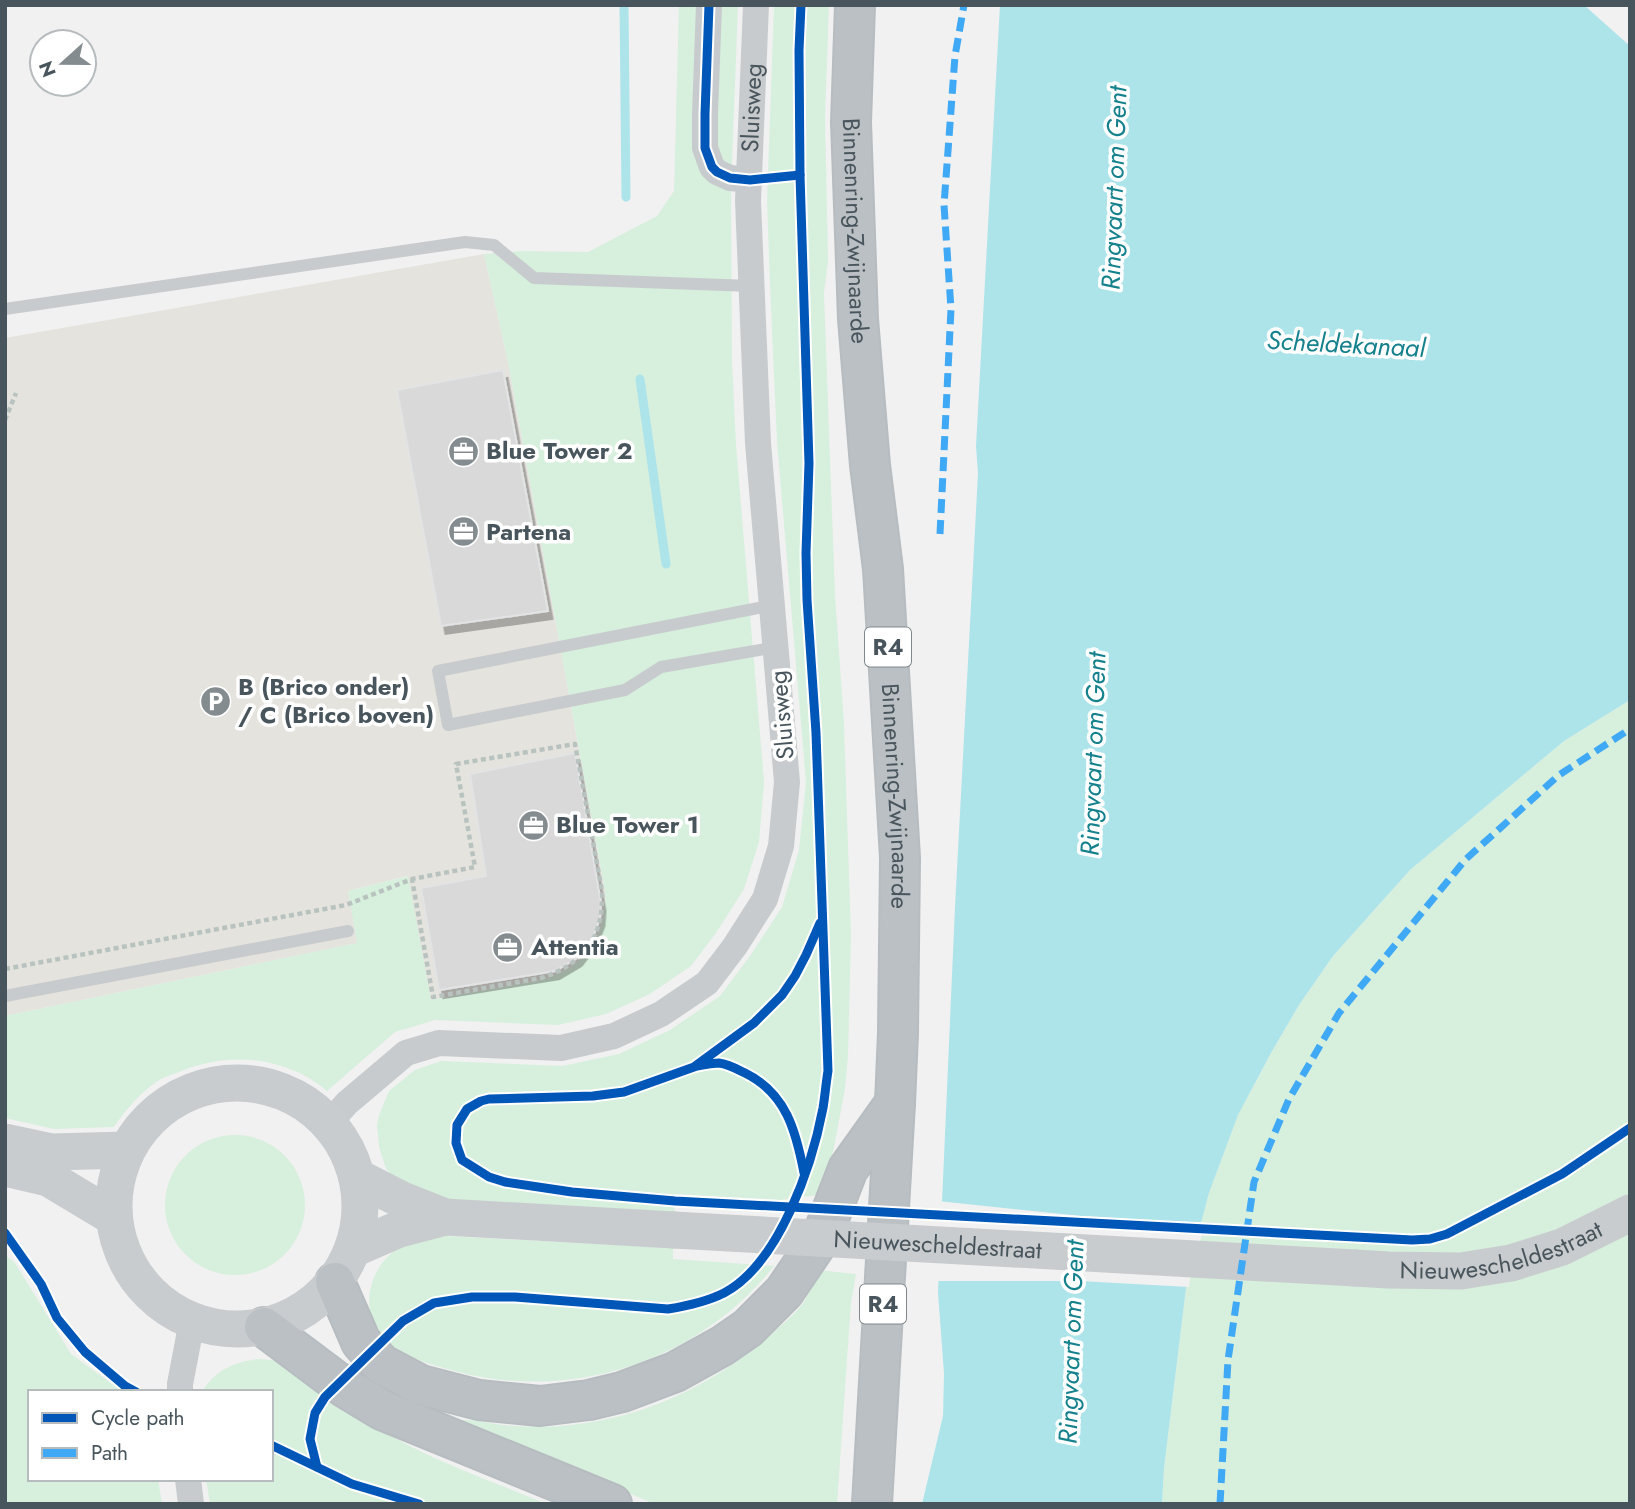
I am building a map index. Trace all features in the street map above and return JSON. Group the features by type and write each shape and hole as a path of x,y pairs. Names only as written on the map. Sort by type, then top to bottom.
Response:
{"highway":[{"name":"Binnenring-Zwijnaarde","path":"855,5 851,121 858,319 870,465 883,569 900,858 895,1103 872,1504"},
{"path":"335,1282 361,1342 381,1364 421,1385 480,1400 540,1406 589,1400 622,1392 675,1372 722,1346 748,1328 784,1292 822,1236 848,1169 895,1103"},
{"path":"264,1326 344,1387 383,1409 612,1504"}],"main road":[{"path":"237,1081 271,1086 303,1100 329,1123 346,1148 357,1177 360,1213 353,1250 335,1282 314,1302 291,1317 264,1326 228,1329 192,1321 162,1305 138,1280 121,1250 113,1217 115,1182 126,1150 146,1121 172,1100 204,1086 237,1081"},
{"path":"5,1142 52,1152 126,1150"},
{"path":"5,1168 48,1178 113,1217"},
{"name":"Nieuwescheldestraat","path":"357,1177 402,1200 445,1217"},
{"name":"Nieuwescheldestraat","path":"353,1250 400,1229 445,1217 1388,1270 1461,1270 1511,1263 1562,1248 1630,1213"}],"street":[{"path":"709,5 705,148 712,167 717,172 730,178 750,180"},
{"name":"Sluisweg","path":"329,1123 347,1103 406,1053 439,1043 561,1048 614,1036 661,1014 707,983 765,899 781,846 787,782 758,443 751,286 748,201 756,5"},
{"path":"180,1388 192,1321"},
{"path":"188,1481 191,1504"}],"lane":[{"path":"5,309 465,242 494,245 534,278 751,286"},
{"path":"773,605 438,671 448,725 625,690 661,667 777,647"},
{"path":"5,996 348,931"}],"path":[{"path":"5,420 16,393"},
{"path":"5,969 346,905 412,879 475,867 456,764 575,744 603,908 593,939 584,953 572,964 541,978 433,997 412,879"}],"shaded area":[{"name":"B (Brico onder) / C (Brico boven)","path":"484,254 508,362 605,891 603,925 596,941 573,967 559,975 431,1000 407,876 348,891 358,943 5,1016 5,338"}],"green space":[{"path":"679,5 738,5 731,190 732,360 736,445 764,782 759,842 744,889 691,966 650,994 606,1014 558,1025 435,1020 395,1032 327,1091 311,1079 275,1064 256,1060 217,1061 198,1065 159,1080 134,1102 114,1127 54,1129 5,1118 5,1016 357,943 348,891 408,876 431,1000 542,980 571,967 591,948 603,922 605,891 508,362 484,254 523,251 588,252 657,216 674,191"},
{"path":"774,5 829,5 825,117 828,261 824,293 851,936 848,1056 845,1089 833,1152 817,1195 780,1200 676,1194 674,1213 433,1199 390,1175 385,1166 379,1147 377,1125 389,1091 415,1070 441,1061 562,1066 619,1054 670,1030 720,996 750,956 782,907 799,850 806,782 777,442 767,201"},
{"path":"1630,700 1630,1504 1162,1504 1188,1272 1209,1193 1238,1115 1271,1053 1299,1005 1333,956 1410,870 1564,741"},
{"path":"235,1135 262,1141 284,1156 299,1178 305,1205 299,1232 284,1254 262,1269 235,1275 208,1269 186,1254 171,1232 165,1205 171,1178 186,1156 208,1141"},
{"path":"446,1236 673,1248 673,1259 774,1266 744,1299 709,1327 671,1349 630,1366 587,1377 543,1381 499,1380 455,1371 411,1357 387,1342 372,1319 370,1292 380,1266 400,1247 410,1242"},
{"path":"5,1255 15,1263 71,1354 120,1390 28,1390 28,1481 158,1481 162,1504 5,1504"},
{"path":"817,1270 856,1274 851,1302 837,1504 655,1504 455,1421 473,1420 528,1427 563,1426 600,1421 655,1405 706,1381 754,1349 799,1308 807,1297"},
{"path":"257,1359 286,1364 365,1420 411,1447 546,1504 210,1504 206,1481 273,1481 273,1390 203,1390 219,1373 241,1362"}],"water":[{"path":"1000,5 1584,5 1630,46 1630,700 1564,741 1410,870 1333,956 1299,1005 1271,1053 1238,1115 1209,1193 1188,1272 1162,1504 922,1504 943,1416 944,1373 938,1293 978,473 976,446"}],"pier":[{"path":"938,1201 1081,1216 1205,1223 1189,1287 1079,1281 935,1281"}],"building":[{"name":"Blue Tower 2","path":"503,370 548,611 441,626 397,390"},
{"name":"Blue Tower 1","path":"575,753 601,903 600,918 592,939 577,958 555,971 439,990 421,888 486,876 470,774"}],"waterway":[{"path":"624,5 626,197"},
{"path":"640,379 666,564"}],"marked path":[{"path":"940,534 951,309 944,205 955,56 964,5"},
{"path":"1220,1504 1228,1360 1254,1182 1289,1099 1339,1013 1466,859 1559,775 1630,729"}],"cycle path":[{"path":"709,5 705,148 712,167 730,178 750,180 800,175"},
{"path":"317,1467 310,1439 315,1413 325,1397 403,1321 434,1303 472,1297 515,1297 668,1309 717,1296 744,1279 777,1237 811,1157 823,1108 828,1071 816,733 807,600 809,463 800,175 801,5"},
{"path":"820,923 795,976 782,995 754,1023 694,1067 624,1092 481,1101 467,1109 457,1125 456,1143 462,1160 489,1177 505,1182 572,1192 675,1201 1412,1240 1447,1234 1562,1174 1630,1128"},
{"path":"697,1066 719,1063 729,1066 759,1081 770,1091 780,1102 793,1128 804,1173"},
{"path":"5,1233 41,1284 57,1318 85,1352 132,1390"},
{"path":"273,1446 352,1484 419,1504"}],"place":[{"name":"Blue Tower 2","path":"463,451"},
{"name":"Partena","path":"463,532"},
{"name":"B (Brico onder) / C (Brico boven)","path":"215,701"},
{"name":"Blue Tower 1","path":"533,825"},
{"name":"Attentia","path":"508,947"}],"water label":[{"name":"Ringvaart om Gent","path":"1114,188"},
{"name":"Scheldekanaal","path":"1346,344"},
{"name":"Ringvaart om Gent","path":"1093,754"},
{"name":"Ringvaart om Gent","path":"1071,1342"}]}
